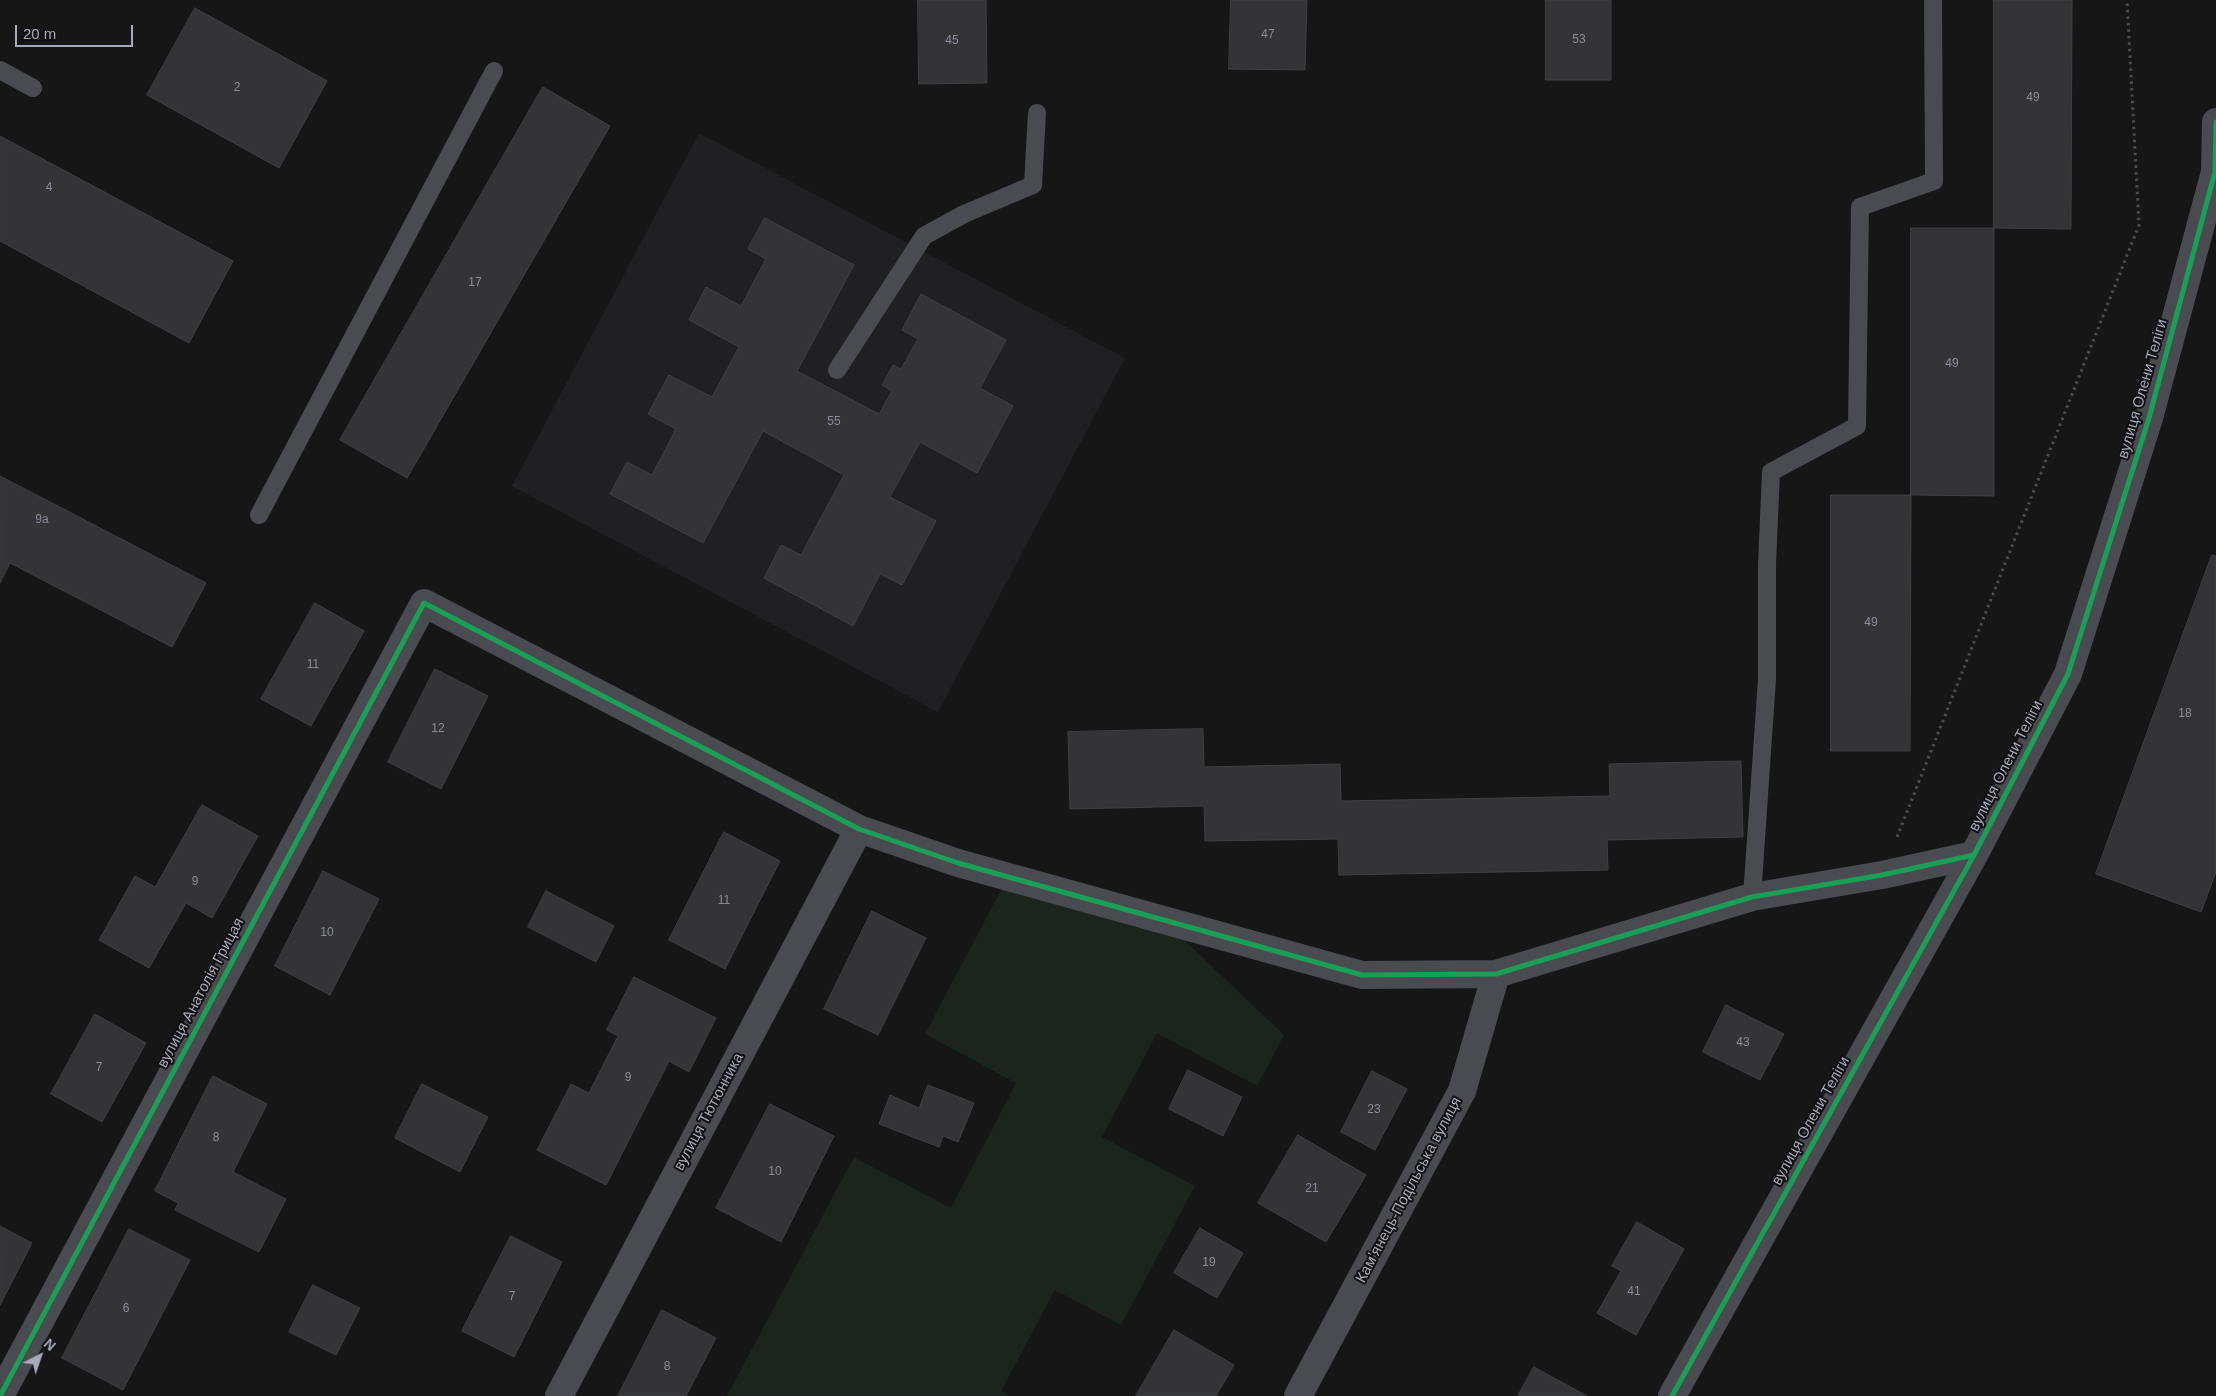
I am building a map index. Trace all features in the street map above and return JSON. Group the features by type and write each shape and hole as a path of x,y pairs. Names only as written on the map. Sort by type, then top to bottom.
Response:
{"street":[{"name":"вулиця Олени Теліги","path":"1672,1396 1974,855 2068,674 2149,418 2215,172 2216,122"},
{"name":"вулиця Анатолія Грицая","path":"0,1396 424,603 859,829"},
{"path":"859,829 958,863 1362,975 1496,974 1752,897 1882,875 1974,855"},
{"name":"вулиця Тютюнника","path":"559,1396 859,829"},
{"name":"Камʼянець-Подільська вулиця","path":"1298,1396 1462,1091 1496,974"}],"lane":[{"path":"1752,897 1767,679 1767,564 1771,472 1857,426 1860,207 1934,181 1933,0"},
{"path":"0,70 33,88"},
{"path":"259,515 494,71"},
{"path":"837,370 924,236 964,214 1033,185 1037,113"}],"path":[{"path":"1882,875 2139,225 2127,0"}],"shaded area":[{"path":"699,133 1125,358 938,712 512,486"},
{"path":"1003,886 1181,937 1284,1035 1257,1086 1157,1033 1102,1137 1195,1186 1121,1325 1055,1290 1001,1391 1009,1396 727,1396 854,1157 951,1208 1016,1083 925,1034"}],"building":[{"path":"918,0 986,0 987,83 919,84"},
{"path":"1231,0 1307,0 1305,70 1229,69"},
{"path":"1546,0 1611,0 1611,80 1546,80"},
{"path":"1994,0 2072,0 2071,229 1994,228"},
{"path":"195,8 327,81 279,168 147,95"},
{"path":"543,87 610,126 407,478 340,440"},
{"path":"0,136 233,261 189,343 0,241"},
{"path":"765,218 854,265 797,371 879,414 892,391 882,385 893,365 901,369 918,339 902,330 921,294 1006,340 980,388 1013,406 977,473 920,442 890,497 936,521 902,585 880,574 853,626 764,578 781,545 801,555 844,475 763,431 703,543 610,494 627,462 652,475 676,429 648,414 669,375 712,397 739,347 689,320 706,287 741,306 766,259 748,249"},
{"path":"1911,228 1994,228 1994,496 1911,495"},
{"path":"0,476 206,583 172,647 10,563 0,583"},
{"path":"1831,495 1911,495 1910,751 1831,751"},
{"path":"2212,555 2216,556 2216,872 2201,912 2096,874"},
{"path":"315,603 364,631 311,726 261,699"},
{"path":"435,669 488,696 441,789 388,762"},
{"path":"1203,729 1204,767 1340,764 1341,801 1610,796 1609,764 1741,761 1743,837 1607,840 1608,870 1339,875 1338,839 1205,841 1204,806 1070,809 1068,732"},
{"path":"202,805 258,836 212,918 186,903 149,968 99,940 135,876 155,887"},
{"path":"724,832 780,861 725,969 669,940"},
{"path":"323,871 379,899 330,995 275,966"},
{"path":"546,891 614,926 596,962 528,927"},
{"path":"872,911 926,938 878,1035 824,1009"},
{"path":"634,977 716,1018 689,1072 669,1061 606,1185 537,1150 571,1084 589,1093 618,1036 607,1030"},
{"path":"1726,1005 1784,1034 1760,1080 1703,1052"},
{"path":"95,1014 146,1043 102,1122 51,1094"},
{"path":"1188,1070 1242,1097 1223,1136 1169,1109"},
{"path":"1372,1071 1407,1089 1375,1150 1341,1132"},
{"path":"213,1076 267,1104 233,1172 286,1199 259,1252 175,1210 178,1203 155,1191"},
{"path":"422,1084 488,1117 460,1172 395,1138"},
{"path":"928,1085 974,1103 958,1142 943,1136 939,1147 879,1124 890,1095 919,1108"},
{"path":"770,1104 834,1136 781,1242 716,1208"},
{"path":"1298,1135 1366,1175 1326,1242 1258,1203"},
{"path":"1637,1222 1684,1249 1636,1335 1597,1313 1621,1271 1612,1266"},
{"path":"0,1226 32,1243 0,1305"},
{"path":"1200,1228 1243,1253 1217,1298 1174,1273"},
{"path":"129,1229 190,1260 123,1390 62,1358"},
{"path":"511,1236 562,1262 514,1357 462,1331"},
{"path":"313,1285 360,1308 336,1355 289,1332"},
{"path":"662,1310 716,1338 686,1396 618,1396"},
{"path":"1174,1330 1234,1365 1216,1396 1136,1396"},
{"path":"1534,1367 1587,1396 1518,1396"}],"cycle path":[{"path":"1672,1396 1974,855 2068,674 2149,418 2215,172 2216,122"},
{"path":"0,1396 424,603 859,829 958,863 1362,975 1496,974 1752,897 1882,875 1974,855"}]}
